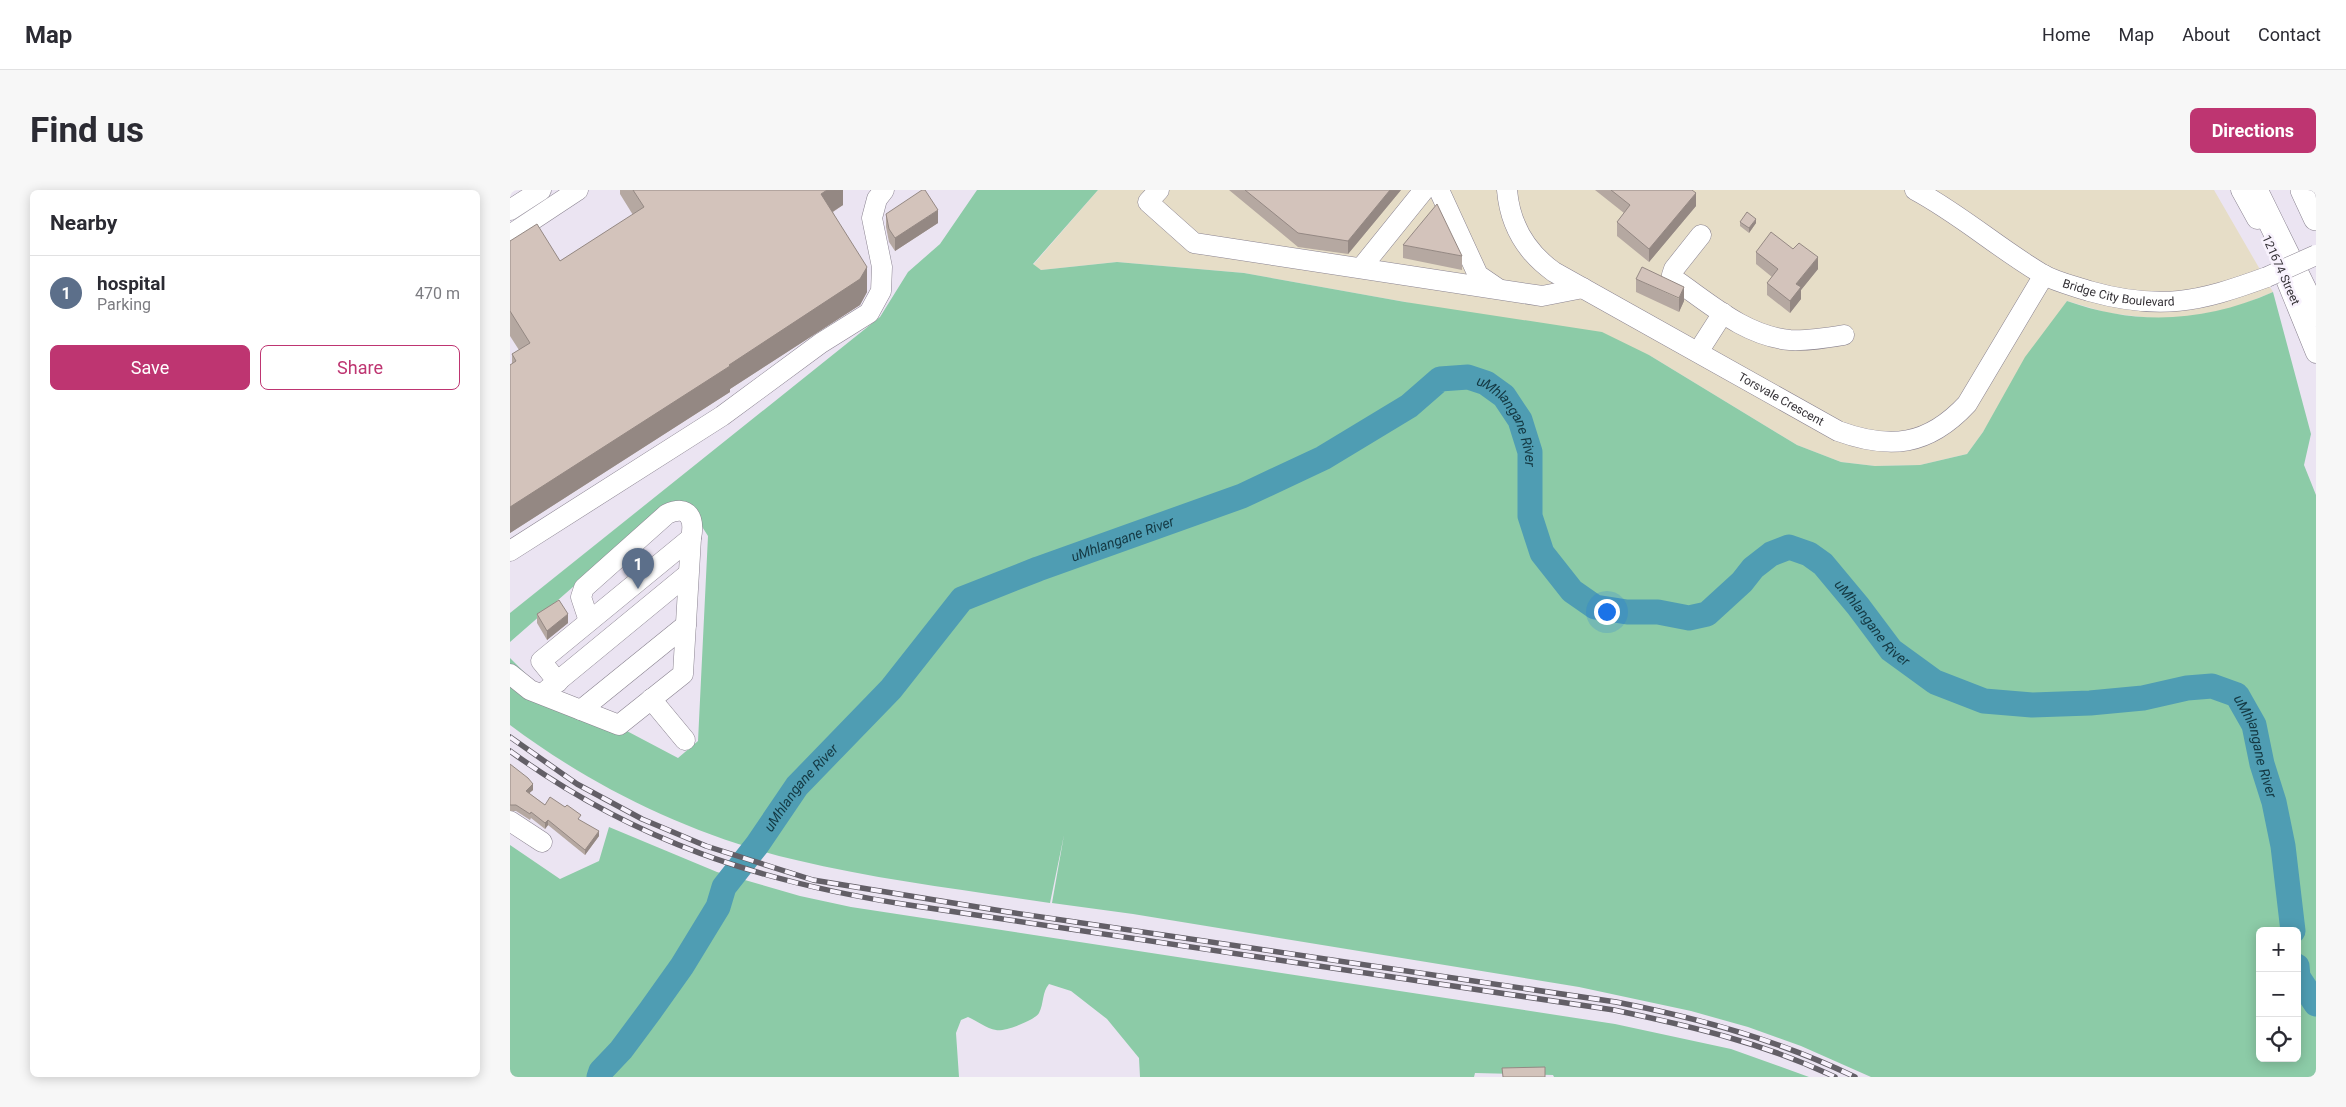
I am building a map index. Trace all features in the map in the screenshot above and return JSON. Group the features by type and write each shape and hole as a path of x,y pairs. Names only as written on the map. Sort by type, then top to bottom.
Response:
{"main road":[{"path":"2255,190 2316,314"},
{"path":"2268,190 2295,241 2316,288"},
{"path":"2303,190 2316,218"}],"street":[{"path":"510,210 541,190"},
{"path":"510,235 578,190"},
{"path":"510,551 722,416 821,344 869,313 881,291 882,268 872,218 877,199 884,190"},
{"path":"1159,190 1148,202 1194,243 1542,296 1583,288"},
{"path":"1361,268 1424,190"},
{"path":"1439,190 1478,275 1498,289"},
{"name":"Torsvale Crescent","path":"1507,190 1512,221 1532,254 1554,272 1838,431 1872,442 1888,443 1910,440 1933,432 1952,421 1967,404 2044,275"},
{"name":"Bridge City Boulevard","path":"1915,190 1934,196 2044,275 2112,297 2135,301 2166,302 2215,296 2267,277 2316,254"},
{"name":"121674 Street","path":"2241,190 2267,236 2316,354"},
{"path":"1701,235 1674,269 1672,275 1674,279 1741,325 1788,340 1808,340 1844,335"},
{"path":"1698,352 1723,313"},
{"path":"510,674 530,690 619,725 682,674 690,538 693,525 690,516 683,511 674,511 667,514 584,588 581,596 589,621"},
{"path":"558,682 541,661 690,538"},
{"path":"541,695 688,574"},
{"path":"581,710 686,624"},
{"path":"651,699 684,740"},
{"path":"510,821 542,842"}],"shaded area":[{"path":"1098,190 2214,190 2273,292 2234,308 2172,318 2151,318 2108,313 2067,301 1967,454 1920,465 1875,466 1841,462 1797,445 1649,355 1405,302 1244,273 1117,262 1041,270 1033,265"}],"green space":[{"path":"977,190 1098,190 1033,264 1041,270 1117,262 1244,273 1405,302 1602,332 1649,355 1797,445 1841,462 1875,466 1920,465 1967,454 1983,432 2025,357 2067,301 2119,314 2171,317 2222,310 2273,292 2311,434 2304,465 2316,495 2316,1077 1871,1077 1801,1046 1748,1027 1691,1011 1579,987 1133,914 1052,903 1064,835 1050,903 891,879 796,860 720,838 646,807 576,769 510,725 510,658 534,682 678,758 698,741 708,536 692,511 661,510 510,642 510,613 880,317 908,272 940,244"},
{"path":"609,827 717,872 800,896 851,907 1615,1024 1731,1049 1809,1077 1554,1077 1553,1075 1475,1073 1474,1077 1140,1077 1139,1058 1107,1019 1071,991 1049,984 1039,1013 1032,1019 1019,1025 996,1030 968,1017 961,1020 956,1033 959,1077 510,1077 510,845 560,879 599,861"}],"building":[{"path":"633,190 827,190 821,194 867,267 860,279 730,366 510,507 510,365 516,361 512,354 530,343 510,311 510,241 537,224 560,261 644,207"},
{"path":"922,190 925,190 938,210 895,238 889,229 886,214"},
{"path":"1245,190 1390,190 1348,241 1298,233"},
{"path":"1611,190 1692,190 1696,193 1649,249 1617,222 1630,205"},
{"path":"1437,204 1462,256 1403,245"},
{"path":"1747,212 1756,219 1749,228 1740,222"},
{"path":"1771,232 1793,249 1799,243 1818,257 1796,284 1801,287 1790,301 1767,283 1778,269 1756,252"},
{"path":"1642,267 1684,287 1679,298 1636,279"},
{"path":"559,600 568,614 547,631 537,614"},
{"path":"510,764 533,784 526,791 545,805 550,797 565,807 567,805 581,815 578,819 599,831 585,850 548,820 545,823 531,812 530,814 516,805 510,805"},
{"path":"1545,1067 1545,1077 1503,1077 1502,1068"}],"waterway":[{"name":"uMhlangane River","path":"599,1077 601,1071 621,1050 682,966 718,907 724,887 757,845 797,786 891,689 962,599 1038,569 1242,496 1323,458 1409,406 1440,379 1468,377 1486,383 1504,396 1520,420 1530,452 1530,516 1542,553 1572,591 1595,607 1627,612 1658,612 1689,618 1707,614 1742,582 1753,568 1771,554 1789,547 1809,554 1823,564 1891,650 1935,682 1984,701 2032,705 2090,703 2143,698 2187,688 2212,686 2237,695 2254,725 2262,764 2274,802 2283,846 2293,927"},
{"name":"uMhlangane River","path":"2298,972 2298,977 2316,1004"}],"railway":[{"path":"510,737 577,784 642,819 706,846 813,880 1008,912 1616,1002 1678,1015 1768,1041 1855,1077"},
{"path":"510,751 557,783 604,810 651,833 700,853 750,870 801,884 909,905 1614,1010 1671,1022 1754,1045 1781,1054 1835,1077"}],"place":[{"name":"hospital","path":"638,589"}]}
